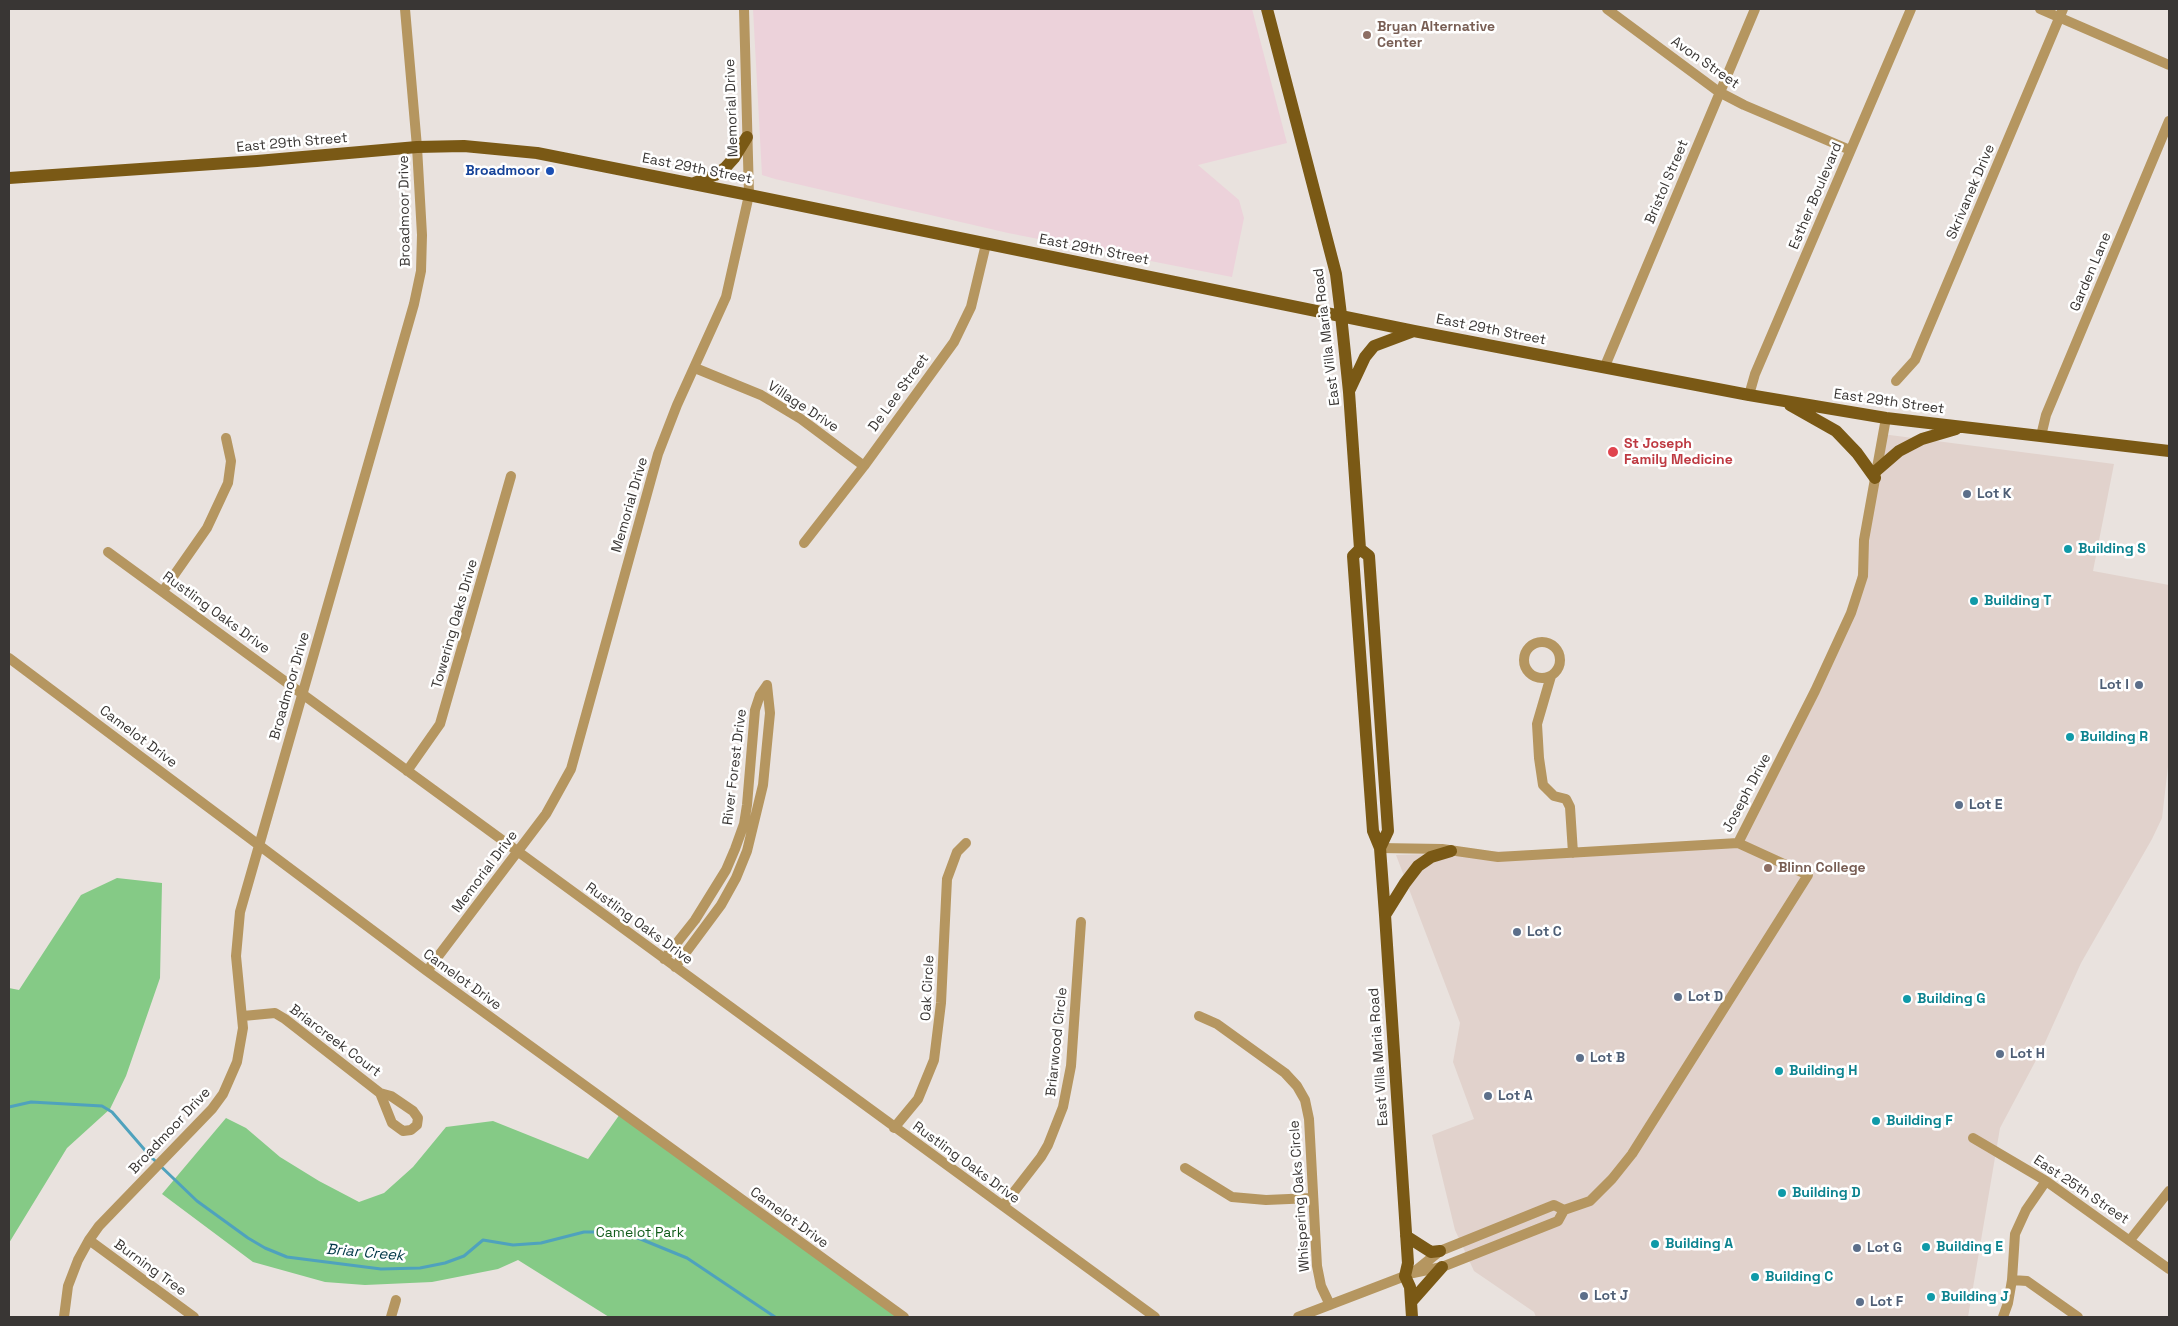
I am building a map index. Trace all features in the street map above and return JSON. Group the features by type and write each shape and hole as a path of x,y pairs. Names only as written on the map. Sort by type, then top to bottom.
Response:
{"main road":[{"name":"East Villa Maria Road","path":"1267,9 1336,274 1349,392 1360,550 1369,556 1388,830 1380,848 1412,1317"},
{"path":"693,184 716,175 734,158 747,137"},
{"name":"East 29th Street","path":"9,178 417,148 464,146 537,153 749,194 1414,331 1749,395 1886,418 2169,451"},
{"path":"1349,392 1365,357 1374,346 1414,331"},
{"path":"1784,401 1836,431 1876,474 1899,451 1922,438 1964,427"},
{"path":"1385,915 1418,866 1431,856 1451,850"},
{"path":"1406,1236 1431,1252 1440,1251"},
{"path":"1411,1302 1442,1267"}],"street":[{"name":"Broadmoor Drive","path":"64,1317 68,1286 88,1240 212,1109 223,1094 237,1062 242,1039 242,1016 237,967 237,935 242,906 417,292 422,248 417,148 405,9"},
{"name":"Memorial Drive","path":"427,971 546,814 570,769 658,454 677,405 726,297 749,194 744,9"},
{"name":"Avon Street","path":"1607,9 1719,92 1744,105 1850,150"},
{"name":"Bristol Street","path":"1605,366 1755,9"},
{"name":"Esther Boulevard","path":"1749,395 1756,374 1850,150 1911,9"},
{"path":"2040,9 2061,13 2169,65"},
{"name":"Skrivanek Drive","path":"1896,381 1915,360 2061,13"},
{"name":"Garden Lane","path":"2041,436 2046,415 2169,121"},
{"name":"De Lee Street","path":"804,544 864,466 954,342 971,307 986,244"},
{"name":"Village Drive","path":"695,368 761,395 801,420 864,466"},
{"name":"Joseph Drive","path":"1380,848 1451,850 1498,857 1738,843 1815,691 1851,613 1863,576 1864,540 1886,418"},
{"path":"163,591 207,528 228,483 231,461 226,438"},
{"name":"Towering Oaks Drive","path":"407,771 440,724 511,476"},
{"name":"Rustling Oaks Drive","path":"108,552 1003,1206 1142,1313 1155,1317"},
{"name":"Camelot Drive","path":"9,658 427,971 904,1317"},
{"path":"1551,676 1537,724 1539,758 1543,785 1554,796 1566,799 1570,807 1573,853"},
{"name":"River Forest Drive","path":"664,959 695,920 726,870 744,824 755,710 760,695 767,685 770,713 763,785 748,850 736,878 721,904 675,967"},
{"path":"747,805 759,807"},
{"name":"Oak Circle","path":"894,1128 918,1099 934,1060 941,1003 947,878 957,852 966,843"},
{"path":"1298,1317 1409,1275 1442,1267 1558,1221 1564,1210 1590,1201 1612,1179 1632,1154 1808,875 1738,843"},
{"name":"Briarwood Circle","path":"1003,1206 1042,1157 1063,1107 1071,1066 1081,922"},
{"name":"Briarcreek Court","path":"242,1016 275,1013 380,1093"},
{"name":"Whispering Oaks Circle","path":"1199,1016 1217,1024 1285,1073 1297,1086 1305,1100 1309,1119 1317,1266 1321,1286 1330,1305"},
{"name":"East 25th Street","path":"1973,1138 2046,1181 2169,1269"},
{"path":"1185,1168 1232,1197 1266,1200 1312,1198"},
{"path":"2003,1317 2008,1303 2012,1280 2015,1234 2026,1210 2046,1181"},
{"path":"2130,1240 2169,1191"},
{"path":"1409,1275 1440,1251 1554,1205 1564,1210"},
{"name":"Burning Tree","path":"88,1240 194,1317"},
{"path":"2012,1280 2027,1281 2078,1317"},
{"path":"392,1317 396,1300"}],"shaded area":[{"path":"753,9 1252,9 1287,143 1198,165 1239,200 1244,218 1232,277 1008,233 775,179 762,175"},
{"name":"Blinn College","path":"1882,434 2114,464 2093,571 2169,585 2169,758 2162,818 2152,839 2081,963 2043,1047 2000,1128 1968,1317 1536,1317 1534,1312 1474,1271 1455,1230 1432,1135 1474,1119 1453,1062 1460,1023 1396,855 1738,843 1851,613"}],"green space":[{"path":"117,878 162,883 160,978 126,1076 110,1109 67,1148 9,1243 9,988 19,990 81,895"},
{"name":"Camelot Park","path":"620,1114 901,1317 609,1317 518,1260 498,1269 432,1282 365,1285 325,1282 253,1262 162,1194 226,1118 246,1128 280,1157 319,1181 359,1202 384,1193 413,1167 446,1127 493,1121 588,1159"}],"waterway":[{"name":"Briar Creek","path":"9,1107 31,1102 102,1106 112,1112 150,1156 197,1201 248,1238 265,1248 287,1257 381,1269 420,1268 445,1263 464,1256 483,1240 513,1245 541,1243 584,1232 613,1232 638,1238 687,1258 775,1317"}],"place":[{"name":"Bryan Alternative Center","path":"1367,35"},
{"name":"Broadmoor","path":"550,171"},
{"name":"St Joseph Family Medicine","path":"1613,452"},
{"name":"Lot K","path":"1967,494"},
{"name":"Building S","path":"2068,549"},
{"name":"Building T","path":"1974,601"},
{"name":"Lot I","path":"2139,685"},
{"name":"Building R","path":"2070,737"},
{"name":"Lot E","path":"1959,805"},
{"name":"Blinn College","path":"1768,868"},
{"name":"Lot C","path":"1517,932"},
{"name":"Lot D","path":"1678,997"},
{"name":"Building G","path":"1907,999"},
{"name":"Lot H","path":"2000,1054"},
{"name":"Lot B","path":"1580,1058"},
{"name":"Building H","path":"1779,1071"},
{"name":"Lot A","path":"1488,1096"},
{"name":"Building F","path":"1876,1121"},
{"name":"Building D","path":"1782,1193"},
{"name":"Building A","path":"1655,1244"},
{"name":"Building E","path":"1926,1247"},
{"name":"Lot G","path":"1857,1248"},
{"name":"Building C","path":"1755,1277"},
{"name":"Lot J","path":"1584,1296"},
{"name":"Building J","path":"1931,1297"},
{"name":"Lot F","path":"1860,1302"}]}
